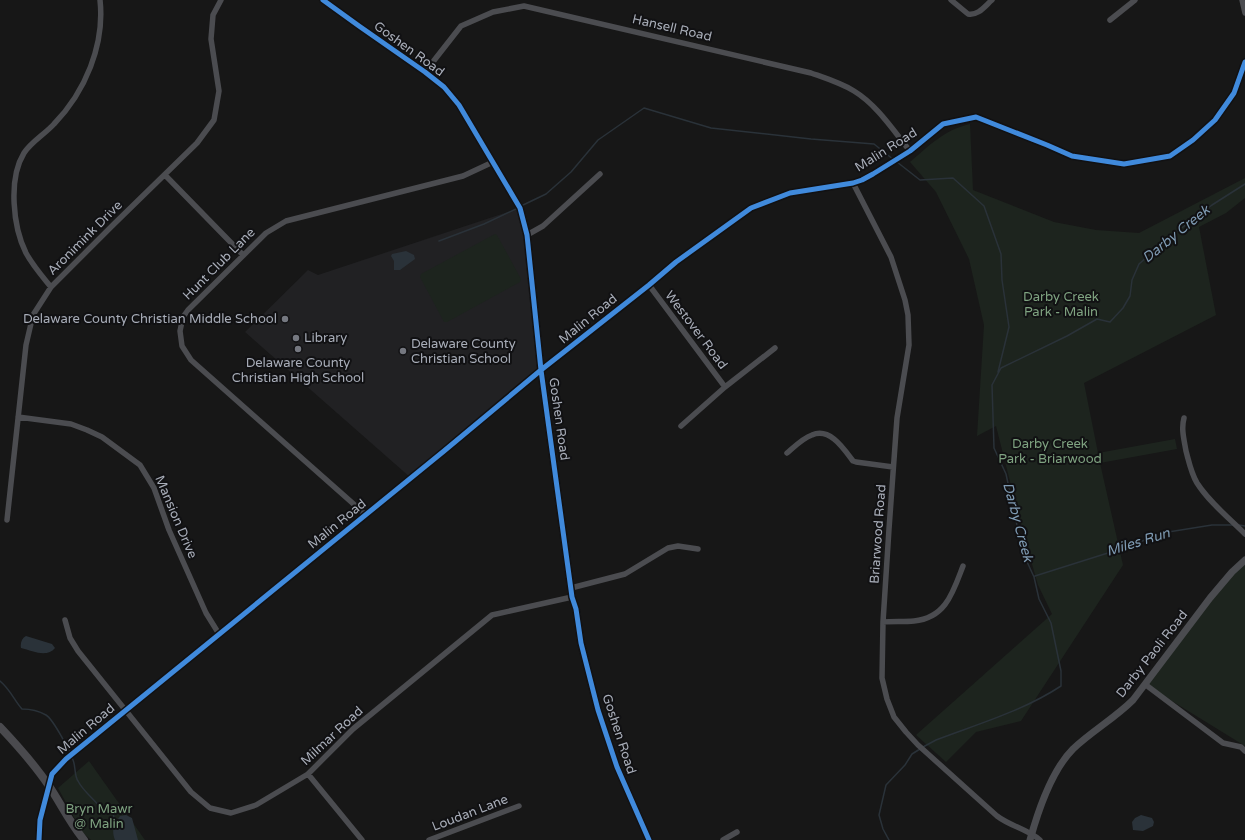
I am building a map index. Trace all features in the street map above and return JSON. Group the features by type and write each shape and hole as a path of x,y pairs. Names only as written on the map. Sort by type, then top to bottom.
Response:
{"main road":[{"path":"0,727 15,743 48,785 73,826 84,840"}],"street":[{"path":"51,287 35,268 26,252 18,232 14,188 17,166 24,152 54,124 70,105 85,80 96,50 101,11 100,0"},
{"name":"Aronimink Drive","path":"7,520 26,345 33,315 51,287 197,143 214,120 219,92 211,39 213,16 221,0"},
{"name":"Goshen Road","path":"324,0 444,87 459,105 519,207 527,235 541,370 572,597 576,609 585,658 598,710 621,780 649,840"},
{"path":"951,0 971,15 981,10 992,0"},
{"path":"1110,20 1135,0"},
{"path":"1242,0 1245,12"},
{"name":"Hansell Road","path":"425,72 460,26 493,12 524,6 811,73 845,87 861,97 876,109 910,151"},
{"name":"Malin Road","path":"39,840 40,820 48,785 52,774 68,758 541,370 676,262 751,208 790,193 853,183 862,180 910,151 944,124 976,118 1072,156 1124,164 1170,156 1193,140 1215,120 1234,93 1245,62"},
{"name":"Hunt Club Lane","path":"366,515 191,360 182,346 180,331 183,317 188,310 266,232 286,220 463,176 493,162"},
{"path":"527,235 543,226 600,174"},
{"path":"165,175 243,255"},
{"name":"Briarwood Road","path":"853,183 891,257 905,300 908,315 909,345 898,411 883,622 882,678 887,699 894,717 918,745 997,816 1031,837 1040,840"},
{"name":"Westover Road","path":"649,285 725,387"},
{"path":"681,426 725,387 775,348"},
{"name":"Mansion Drive","path":"18,417 71,424 87,430 102,437 140,465 154,488 169,530 206,613 220,634"},
{"path":"1184,418 1182,427 1184,443 1196,482 1208,497 1245,534"},
{"path":"787,453 811,435 820,433 832,437 853,461 894,467"},
{"path":"571,588 625,574 668,548 678,546 698,548"},
{"name":"Darby Paoli Road","path":"1031,837 1051,782 1061,762 1074,748 1125,709 1146,685 1214,592 1245,560"},
{"path":"883,622 927,619 938,613 946,604 964,566"},
{"name":"Milmar Road","path":"65,620 70,638 78,651 191,792 210,808 235,813 256,805 308,774 353,729 492,616 572,597"},
{"path":"1146,685 1223,744 1241,748 1245,751"},
{"path":"308,774 362,840"},
{"name":"Loudan Lane","path":"429,840 438,839 519,806"},
{"path":"723,840 737,832"}],"shaded area":[{"name":"Delaware County Christian School","path":"520,208 524,220 541,370 411,478 245,332 308,270 318,275"},
{"path":"406,251 414,255 415,259 400,270 394,270 394,261 391,256 392,254"},
{"path":"26,636 52,644 55,648 48,653 44,653 21,648 23,638"},
{"path":"126,815 132,818 138,840 115,840 113,830 115,825 120,816"},
{"path":"1141,815 1152,818 1154,822 1153,826 1143,831 1133,830 1132,822 1135,818"}],"green space":[{"path":"970,124 973,190 1054,222 1096,230 1139,233 1245,178 1245,198 1226,213 1199,227 1216,315 1084,383 1098,453 1175,439 1177,449 1100,463 1123,565 1021,721 976,732 946,762 916,735 1052,614 1038,585 996,426 977,436 984,325 969,259 936,192 910,162 945,134"},
{"path":"495,234 497,235 521,279 520,282 447,322 444,322 420,277 421,274"},
{"path":"1245,560 1245,746 1146,685 1210,598"},
{"name":"Bryn Mawr @ Malin","path":"89,761 145,840 91,840 82,832 58,788"}],"waterway":[{"path":"521,206 546,194 571,172 598,140 644,108 711,128 874,144 894,160"},
{"path":"897,162 920,180 953,178 984,206 1001,254 1002,280 1009,327 998,372"},
{"name":"Darby Creek","path":"923,747 936,740 1016,710 1061,686 1061,671 1051,623 1039,599 1034,577 1023,553 1006,474 994,448 992,385 1001,368 1067,336 1097,319 1110,322 1123,308 1130,296 1132,280 1139,264 1171,236 1212,205 1245,184"},
{"path":"439,241 484,224 518,208"},
{"name":"Miles Run","path":"1035,576 1130,546 1162,533 1212,525 1233,525"},
{"name":"Miles Run","path":"1239,525 1245,526"},
{"path":"0,681 7,687 22,709 37,711 46,715 53,722 71,756 80,785 100,807 106,807 113,812 115,824"},
{"name":"Darby Creek","path":"889,840 883,829 879,815 886,785 905,765 912,754 920,749"}],"cycle path":[{"path":"323,0 444,87 459,105 520,208 527,235 541,370 572,597 576,609 581,643 598,710 617,767 649,840"},
{"path":"39,840 40,820 52,774 66,759 444,451 541,370 676,262 751,208 790,193 853,183 862,180 910,151 943,124 976,117 1072,156 1124,164 1170,156 1193,140 1215,120 1234,93 1245,62"}],"place":[{"name":"Delaware County Christian Middle School","path":"285,319"},
{"name":"Library","path":"296,338"},
{"name":"Delaware County Christian High School","path":"298,349"},
{"name":"Delaware County Christian School","path":"403,351"}],"park label":[{"name":"Darby Creek Park - Malin","path":"1061,304"},
{"name":"Darby Creek Park - Briarwood","path":"1050,452"}]}
